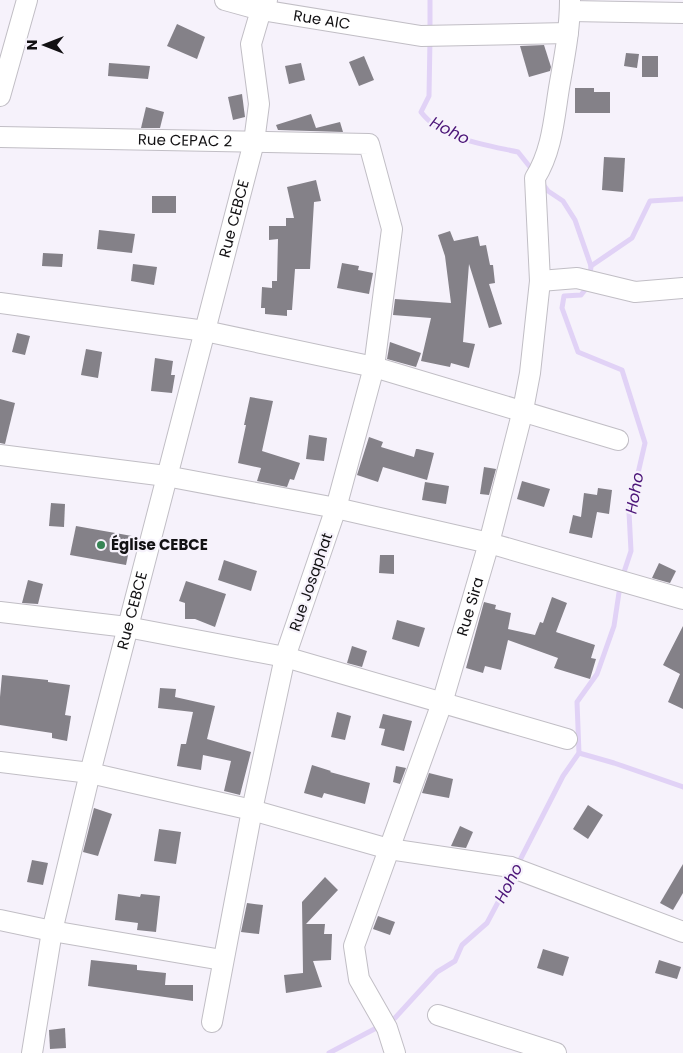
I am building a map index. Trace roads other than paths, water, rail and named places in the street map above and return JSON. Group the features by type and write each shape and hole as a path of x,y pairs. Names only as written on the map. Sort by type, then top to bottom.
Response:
{"street":[{"path":"0,96 27,0"},
{"name":"Rue AIC","path":"224,0 264,5 430,36 568,33"},
{"name":"Rue CEBCE","path":"32,1053 52,931 90,773 254,142 259,104 252,44 264,5"},
{"path":"568,33 570,6 683,13"},
{"name":"Rue Sira","path":"395,1053 384,1023 359,979 354,946 442,703 488,543 523,410 530,373 540,281 538,174 549,146 568,33"},
{"name":"Rue CEPAC 2","path":"0,137 369,144"},
{"name":"Rue Josaphat","path":"212,1022 222,960 252,810 285,657 336,508 374,367 392,229 369,144"},
{"path":"540,281 577,278 635,292 683,288"},
{"path":"0,303 205,331 374,367 523,410 618,440"},
{"path":"0,455 166,476 336,508 488,543 683,599"},
{"path":"0,612 127,627 285,657 567,739"},
{"path":"0,762 90,773 252,810 389,849 516,868 683,932"},
{"path":"0,920 52,931 222,960"},
{"path":"438,1015 556,1053"}],"waterway":[{"name":"Hoho","path":"430,0 430,31"},
{"name":"Hoho","path":"430,39 429,96 421,112 440,129 452,135 465,140 518,152 534,172"},
{"name":"Hoho","path":"542,183 548,191 563,201 575,220 591,266 590,276"},
{"path":"591,266 632,238 650,201 683,199"},
{"name":"Hoho","path":"589,285 581,295 564,296 562,308 578,352 622,370 645,443 629,512 631,551 622,578"},
{"name":"Hoho","path":"518,864 563,776 579,753 577,702 597,674 614,626 620,586"},
{"path":"579,753 683,787"},
{"name":"Hoho","path":"389,1021 395,1018 437,972 455,961 462,945 487,923 514,872"},
{"name":"Hoho","path":"329,1053 382,1025"}],"place":[{"name":"Église CEBCE","path":"101,545"}]}
